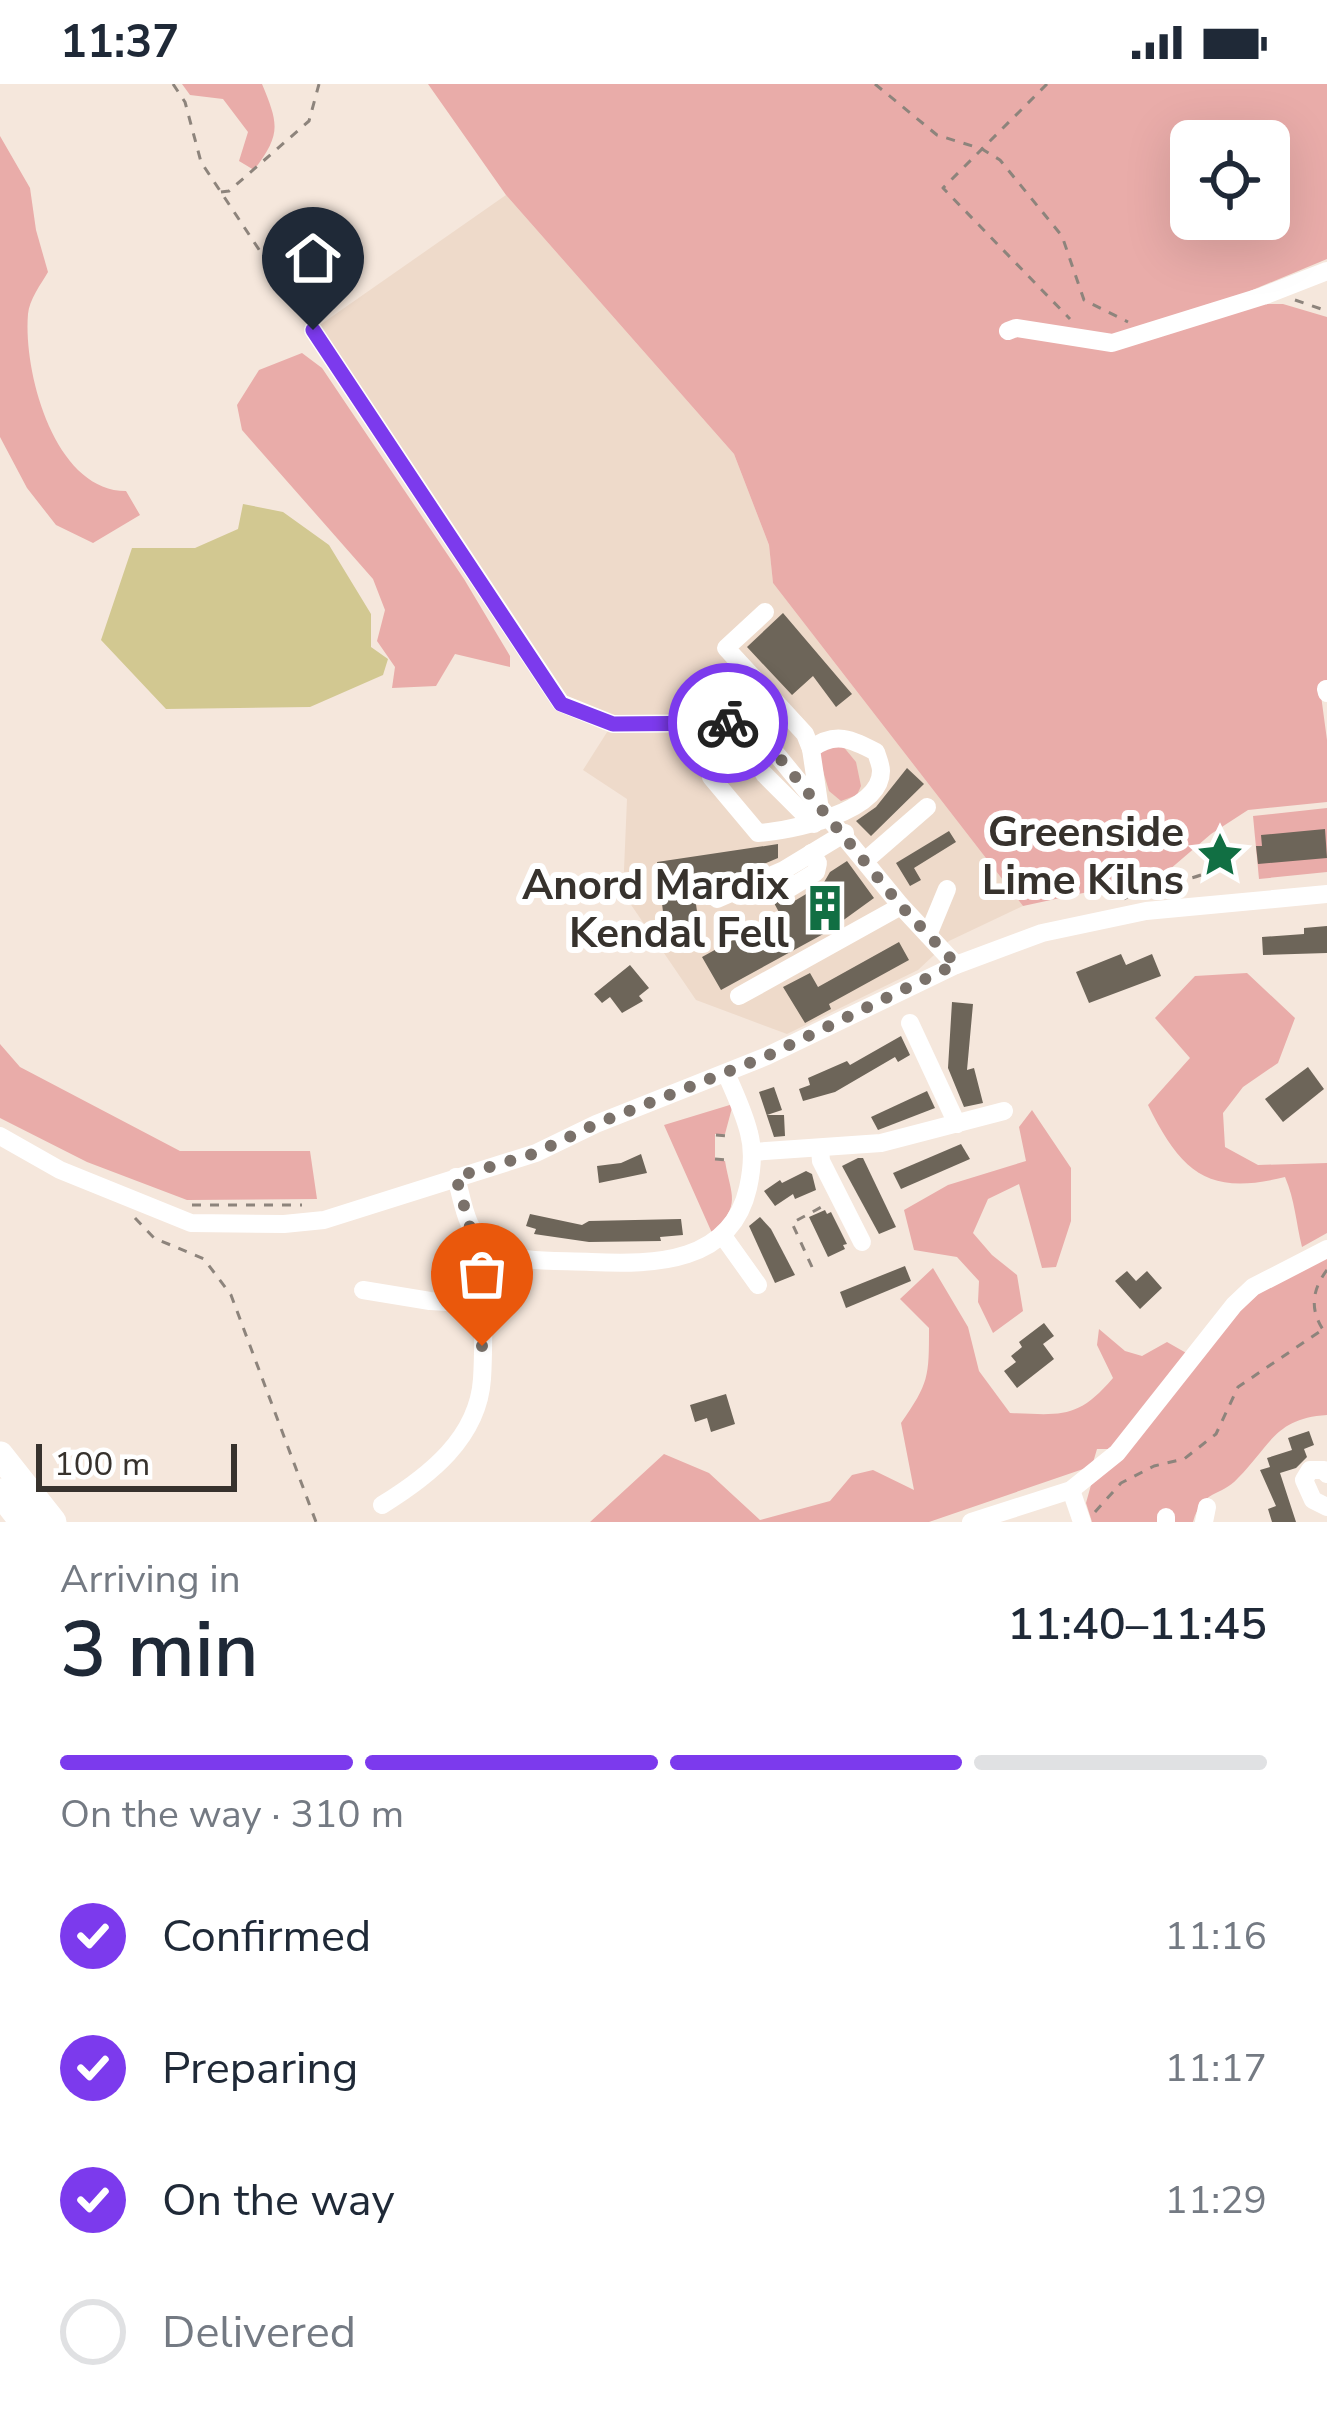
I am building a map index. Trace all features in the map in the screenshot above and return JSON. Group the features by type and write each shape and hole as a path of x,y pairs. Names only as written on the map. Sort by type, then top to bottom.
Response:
{"highway":[{"path":"0,1455 53,1522"},
{"path":"0,1492 23,1522"}],"street":[{"path":"1008,331 1016,328 1112,344 1327,271"},
{"path":"313,330 561,704 613,724 733,723 749,727 764,739 821,815"},
{"path":"765,612 726,648 805,734 821,815"},
{"path":"764,739 717,759 711,777 758,833 821,815 874,790 882,773 876,752 848,738 826,738 811,749"},
{"path":"764,774 845,833 901,906 956,964"},
{"path":"866,860 927,807"},
{"path":"717,899 784,870 845,833"},
{"path":"784,891 816,872 818,863 811,853"},
{"path":"928,935 947,889"},
{"path":"0,1136 60,1170 190,1223 324,1220 536,1153 726,1073 956,964 1042,933 1146,911 1327,894"},
{"path":"739,996 901,906"},
{"path":"910,1023 958,1124"},
{"path":"456,1177 471,1231 491,1249 523,1257 651,1262 690,1255 723,1236 745,1200 750,1135 726,1073"},
{"path":"752,1152 881,1143 1004,1111"},
{"path":"820,1149 821,1161 862,1242"},
{"path":"723,1236 758,1285"},
{"path":"382,1505 437,1466 472,1418 482,1383 482,1304 491,1249"},
{"path":"971,1522 1071,1490 1117,1454 1234,1305 1270,1277 1327,1249"},
{"path":"363,1289 482,1304"},
{"path":"1327,1474 1324,1469 1310,1470 1304,1480 1313,1500 1327,1507"},
{"path":"1071,1490 1084,1522"}],"path":[{"path":"173,84 185,102 201,162 313,330"},
{"path":"220,191 230,191 309,121 319,84"},
{"path":"875,84 938,135 1000,160 1062,236 1084,300 1128,322"},
{"path":"1047,84 943,188 1092,342"},
{"path":"1268,294 1327,311"},
{"path":"1124,900 1138,890 1218,867 1228,856"},
{"path":"716,1136 727,1136"},
{"path":"715,1159 727,1160"},
{"path":"129,1200 143,1231 204,1259 231,1295 316,1522"},
{"path":"193,1205 310,1205"},
{"path":"812,1267 792,1222 823,1206"},
{"path":"1327,1270 1315,1290 1312,1310 1327,1335"},
{"path":"1084,1522 1121,1483 1154,1466 1184,1459 1216,1434 1238,1388 1322,1330"}],"shaded area":[{"path":"182,84 262,84 274,129 254,170 239,161 248,132 223,99 190,95"},
{"path":"428,84 1327,84 1327,259 1250,291 1253,304 1283,304 1327,317 1327,682 1320,688 1327,740 1327,802 1248,810 1162,876 1023,906 773,583 769,545 734,454 506,195"},
{"path":"0,136 30,188 48,272 29,309 28,339 48,425 80,472 101,486 126,491 140,515 93,543 56,525 27,488 0,437"},
{"path":"506,195 734,454 769,545 773,583 1023,906 949,941 918,970 787,1034 696,1000 623,893 627,799 583,770 616,718 564,697 317,327"},
{"path":"302,353 322,368 464,579 510,656 510,667 455,654 436,686 392,688 395,667 377,641 385,610 373,579 242,430 237,405 259,370"},
{"path":"243,504 283,512 329,545 371,614 371,647 388,659 383,675 310,707 166,709 101,640 132,548 195,548 238,529"},
{"path":"842,745 856,762 861,786 857,795 841,801 829,791 818,754"},
{"path":"1327,808 1327,872 1259,879 1253,816"},
{"path":"1247,973 1295,1018 1278,1063 1243,1087 1223,1113 1225,1147 1258,1165 1327,1163 1327,1233 1302,1247 1285,1177 1236,1183 1201,1174 1173,1148 1148,1105 1190,1058 1155,1018 1195,976"},
{"path":"0,1044 20,1067 180,1151 310,1151 317,1199 187,1200 87,1162 0,1118"},
{"path":"733,1104 725,1134 715,1134 715,1160 725,1161 731,1207 712,1233 664,1125"},
{"path":"1032,1110 1071,1168 1071,1221 1056,1267 1042,1268 1019,1184 988,1199 973,1233 1017,1275 1023,1311 993,1333 978,1302 979,1281 957,1257 914,1250 904,1210 948,1185 1026,1161 1019,1127"},
{"path":"1327,1256 1327,1415 1284,1428 1231,1484 1207,1498 1193,1522 1092,1522 1086,1503 1091,1485 1122,1458 1240,1311 1259,1293"},
{"path":"933,1268 968,1327 979,1371 1010,1413 1068,1412 1101,1391 1113,1378 1097,1345 1099,1329 1125,1351 1142,1356 1167,1342 1188,1354 1114,1449 1097,1449 1092,1466 929,1522 590,1522 664,1454 709,1473 760,1520 830,1501 852,1475 873,1470 914,1490 901,1423 925,1379 929,1328 900,1299"}],"building":[{"path":"783,613 852,694 836,707 813,676 792,695 747,647"},
{"path":"907,768 924,784 871,836 856,821 876,807"},
{"path":"1325,829 1327,858 1258,864 1256,846 1262,846 1261,835"},
{"path":"949,831 956,842 914,868 921,880 910,886 896,863"},
{"path":"778,844 778,858 738,875 693,882 701,941 667,945 657,862"},
{"path":"847,861 874,898 827,932 721,990 702,957 780,914 768,892 772,890 780,903 791,903 823,884 830,872"},
{"path":"1327,926 1327,953 1263,955 1262,937 1304,934 1304,928"},
{"path":"899,942 909,960 829,1004 831,1009 805,1023 783,987 810,973 818,987"},
{"path":"1121,954 1126,965 1152,954 1161,976 1089,1003 1076,972"},
{"path":"630,965 649,988 639,996 643,1001 622,1013 610,997 602,1003 594,994"},
{"path":"952,1002 973,1004 967,1070 974,1068 983,1103 964,1107 948,1068"},
{"path":"901,1036 910,1055 898,1062 895,1057 835,1092 803,1101 799,1089 810,1085 808,1078 847,1061 850,1065"},
{"path":"1308,1067 1324,1089 1283,1122 1265,1099"},
{"path":"774,1087 782,1110 767,1115 784,1115 785,1136 774,1137 759,1092"},
{"path":"927,1091 935,1108 878,1130 871,1117"},
{"path":"961,1144 970,1159 901,1189 893,1173"},
{"path":"641,1154 647,1173 599,1183 597,1166"},
{"path":"863,1158 896,1227 879,1234 842,1166"},
{"path":"806,1171 812,1174 816,1190 795,1199 793,1194 775,1206 764,1191"},
{"path":"831,1212 847,1244 828,1257 809,1217"},
{"path":"530,1214 582,1225 681,1219 683,1235 660,1237 661,1241 589,1242 534,1234 536,1229 526,1226"},
{"path":"760,1217 795,1275 775,1283 749,1226"},
{"path":"905,1266 911,1281 846,1308 840,1292"},
{"path":"1127,1271 1136,1281 1147,1271 1162,1288 1140,1309 1115,1281"},
{"path":"1044,1323 1054,1336 1043,1344 1054,1359 1017,1388 1004,1371 1016,1362 1011,1356 1022,1347 1019,1342"},
{"path":"726,1394 735,1424 711,1432 707,1418 695,1422 690,1405"},
{"path":"1309,1431 1314,1445 1304,1449 1307,1457 1296,1468 1280,1473 1296,1522 1272,1522 1268,1509 1276,1506 1260,1470 1270,1467 1267,1458 1292,1450 1288,1438"}],"way so far":[{"path":"482,1346 484,1276 491,1249 471,1231 456,1177 536,1153 767,1056 956,964 901,906 764,739 749,727 728,723"}],"place":[{"name":"Greenside Lime Kilns","path":"1220,855"},
{"name":"Anord Mardix Kendal Fell","path":"825,908"}],"route":[{"path":"313,330 561,704 613,724 728,723"}]}
